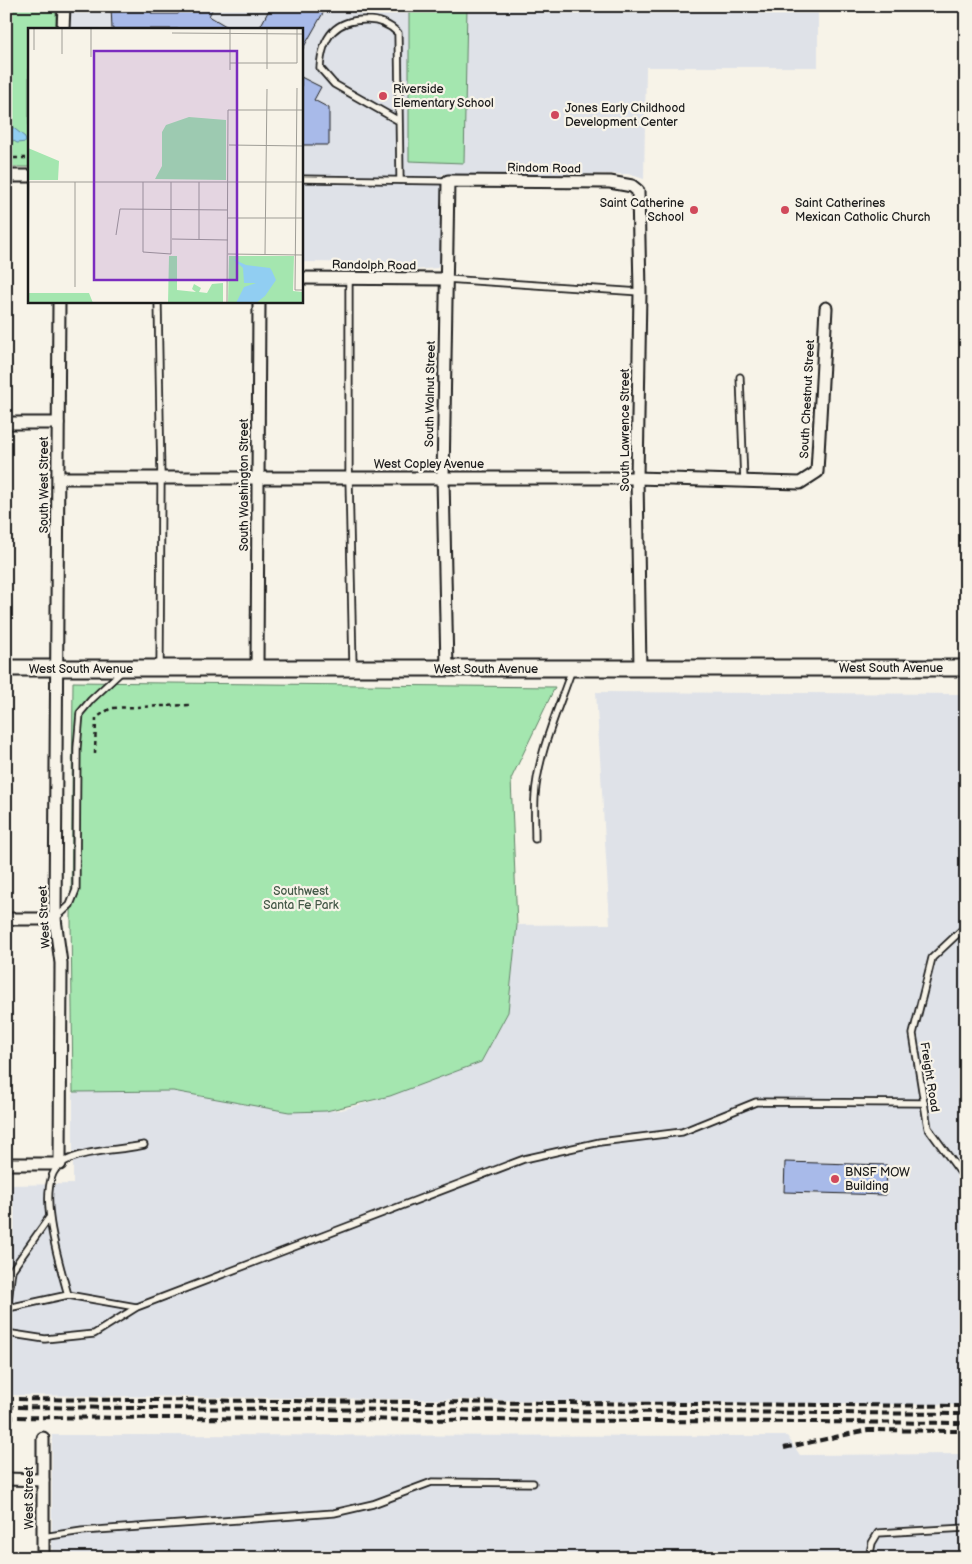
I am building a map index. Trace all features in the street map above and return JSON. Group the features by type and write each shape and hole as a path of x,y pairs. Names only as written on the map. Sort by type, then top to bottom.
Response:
{"main road":[{"name":"West South Avenue","path":"6,668 966,668"}],"street":[{"path":"63,28 64,6"},
{"path":"6,176 28,176"},
{"name":"Rindom Road","path":"448,181 610,182 632,186 638,191"},
{"name":"South Walnut Street","path":"447,668 443,478 448,181"},
{"name":"South Lawrence Street","path":"638,191 640,292 638,478 640,669"},
{"name":"Randolph Road","path":"302,278 446,279"},
{"name":"South West Street","path":"57,668 59,302"},
{"name":"South Washington Street","path":"256,669 259,302"},
{"name":"South Chestnut Street","path":"800,483 817,472 826,308"},
{"path":"6,423 58,423"},
{"name":"West Copley Avenue","path":"58,478 638,478 800,483"},
{"name":"West Street","path":"57,668 55,919 61,963 60,1164"},
{"path":"6,919 55,919"},
{"path":"6,1164 60,1164"},
{"name":"West Street","path":"43,1558 44,1438"},
{"path":"6,1479 43,1480"}],"lane":[{"path":"399,120 334,84 320,68 321,54 332,30 349,19 376,20 392,27 398,33 400,180"},
{"path":"302,180 448,181"},
{"path":"349,278 349,478 354,669"},
{"path":"446,279 640,292"},
{"path":"158,302 161,479 160,669"},
{"path":"740,377 744,482"},
{"path":"55,919 70,906 76,890 77,748 80,713 90,700 124,669"},
{"path":"535,839 535,795 540,768 548,737 572,669"},
{"name":"Freight Road","path":"966,926 932,958 913,1034 928,1128 966,1177"},
{"path":"6,1334 45,1339 94,1334 137,1307 524,1159 600,1142 682,1132 756,1102 924,1102"},
{"path":"60,1164 86,1154 144,1145"},
{"name":"West Street","path":"60,1164 51,1179 48,1219 68,1295"},
{"path":"48,1219 12,1270 7,1309 68,1295 137,1307"},
{"path":"43,1537 82,1531 334,1513 373,1504 432,1482 533,1483"},
{"path":"869,1558 878,1533 966,1528"}],"path":[{"path":"6,158 28,158"},
{"path":"96,754 96,718 111,708 189,705"},
{"path":"93,719 96,723"}],"shaded area":[{"path":"70,6 818,6 818,67 646,67 644,179 628,174 442,174 441,260 437,268 412,270 405,263 302,262 302,28 70,28"},
{"path":"596,692 966,694 966,1405 6,1395 6,1185 73,1184 73,1092 173,1091 289,1112 341,1110 390,1096 481,1062 508,1012 517,925 610,924"},
{"path":"52,1435 787,1436 800,1455 966,1454 966,1558 52,1558"}],"green space":[{"path":"6,6 56,6 56,28 28,28 28,167 6,167"},
{"path":"409,6 467,6 464,163 409,161"},
{"name":"Southwest Santa Fe Park","path":"73,682 555,687 511,779 517,925 508,1012 481,1062 390,1096 326,1111 289,1112 173,1091 73,1092 71,918"}],"water":[{"path":"6,122 25,137 26,142 17,143 6,136"}],"building":[{"path":"111,6 151,6 152,14 178,14 183,6 214,6 209,16 229,28 112,28"},
{"path":"271,6 327,6 302,50 302,28 260,28"},
{"path":"302,78 321,87 314,100 329,108 329,145 302,145"},
{"name":"BNSF MOW Building","path":"785,1162 887,1165 886,1195 784,1192"}],"railway":[{"path":"6,1399 966,1406"},
{"path":"6,1407 966,1414"},
{"path":"6,1417 966,1423"},
{"path":"784,1448 868,1430 957,1431"}],"place":[{"name":"Riverside Elementary School","path":"383,96"},
{"name":"Jones Early Childhood Development Center","path":"555,115"},
{"name":"Saint Catherine School","path":"694,210"},
{"name":"Saint Catherines Mexican Catholic Church","path":"785,210"},
{"name":"BNSF MOW Building","path":"835,1179"}]}
